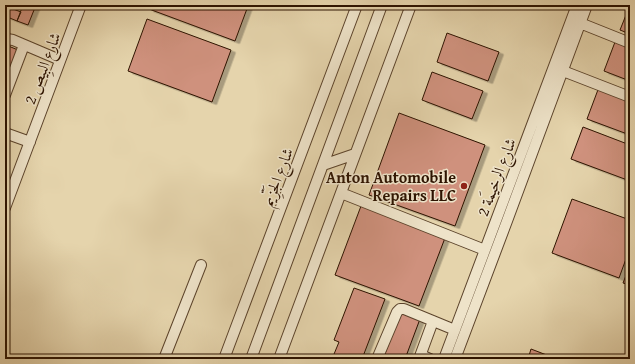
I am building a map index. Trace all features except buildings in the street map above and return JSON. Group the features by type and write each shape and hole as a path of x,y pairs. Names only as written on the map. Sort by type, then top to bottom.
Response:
{"street":[{"name":"شارع البِيص 2","path":"5,208 81,5"},
{"name":"شارع الجَزِّيم","path":"224,359 357,5"},
{"path":"251,359 382,5"},
{"path":"279,359 411,5"},
{"name":"شارع الرخيمَة 2","path":"444,359 577,5"},
{"name":"شارع الرخيمَة 2","path":"455,359 587,5"},
{"path":"580,23 630,43"},
{"path":"5,40 13,40 60,60"},
{"path":"5,95 24,45"},
{"path":"563,71 630,97"},
{"path":"5,133 30,142"},
{"path":"323,165 355,154"},
{"path":"341,193 485,250"},
{"path":"497,218 507,221"},
{"path":"164,359 201,265"},
{"path":"377,359 397,312 400,309 404,309 455,330"},
{"path":"430,359 420,357 433,321"}],"place":[{"name":"Anton Automobile Repairs LLC","path":"464,186"}]}
